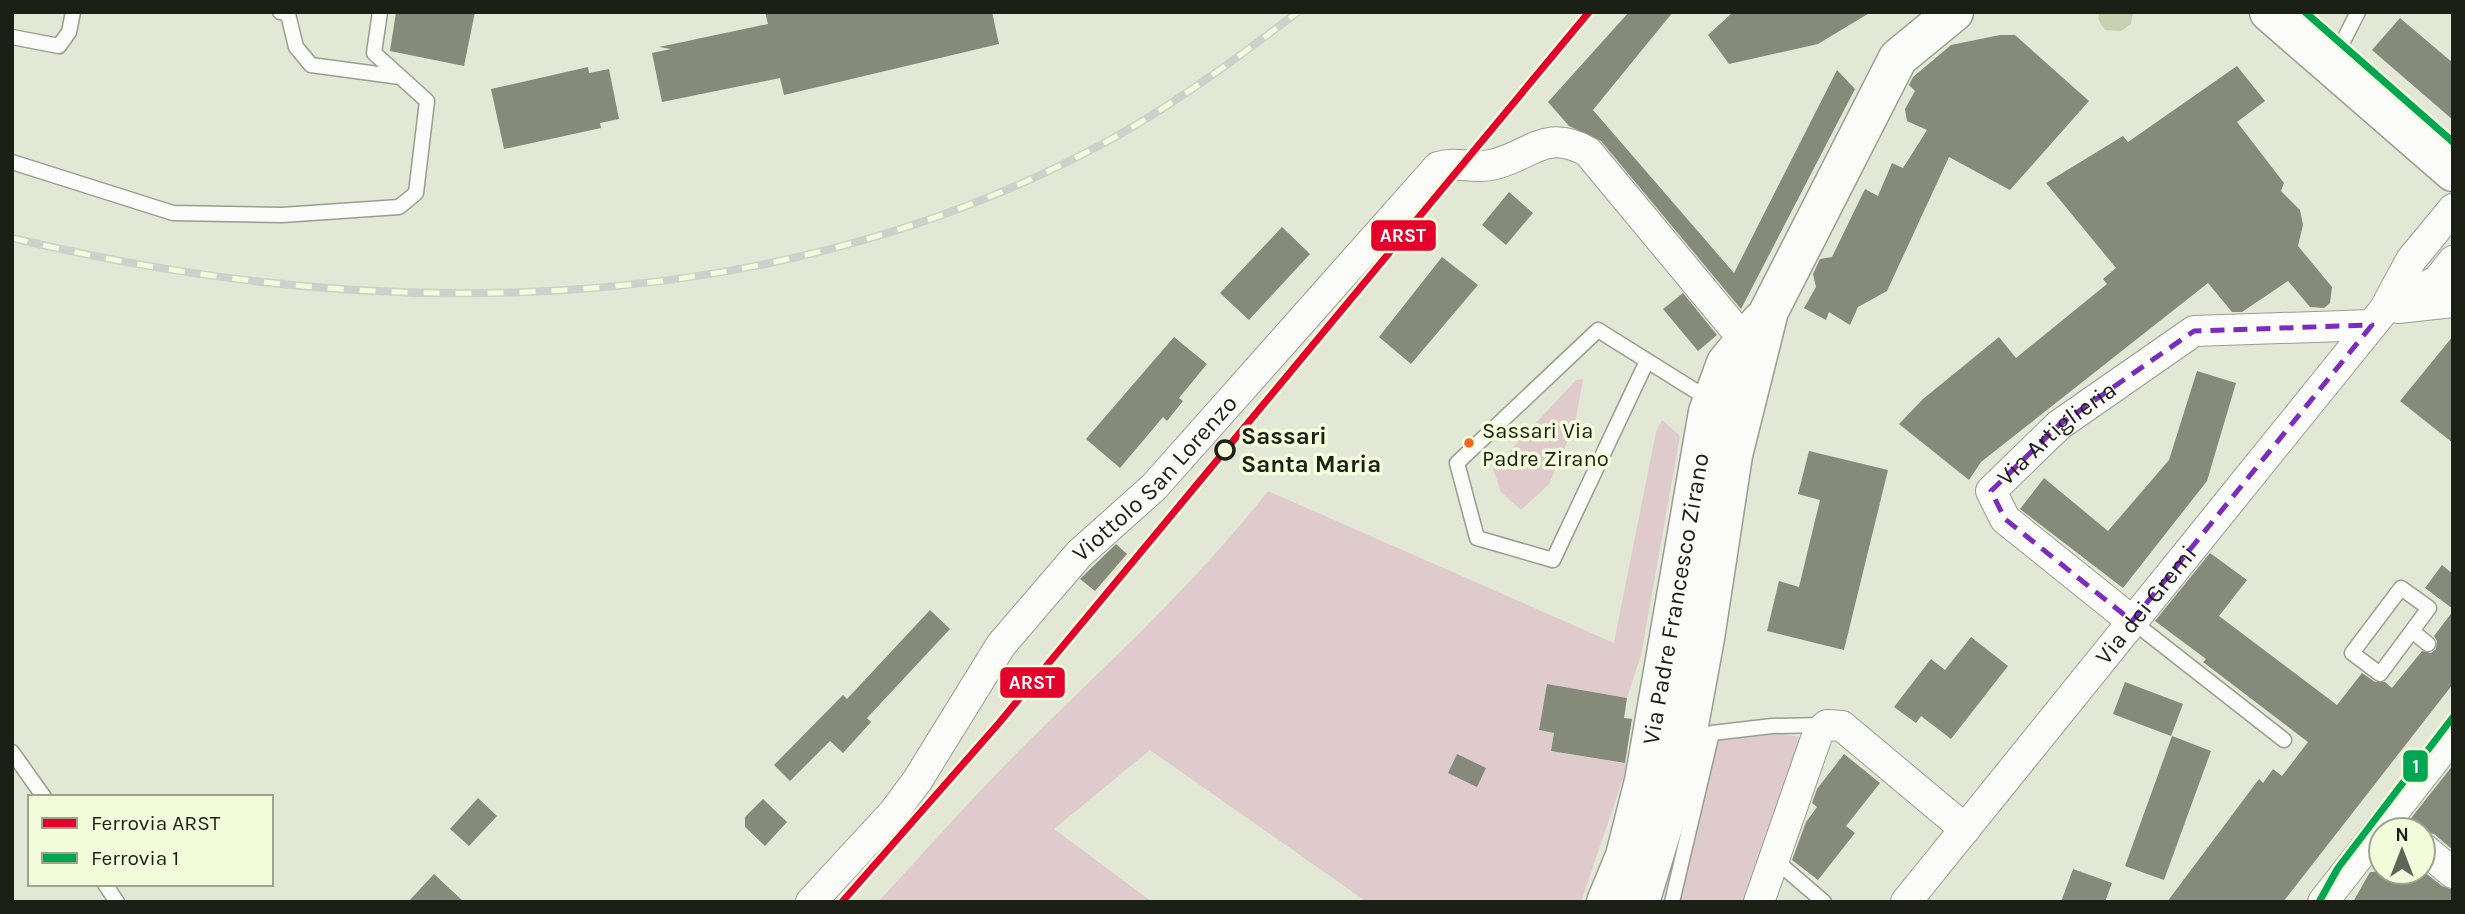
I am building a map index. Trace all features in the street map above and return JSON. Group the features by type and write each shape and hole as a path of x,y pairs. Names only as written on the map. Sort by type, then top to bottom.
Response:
{"main road":[{"name":"Via Padre Francesco Zirano","path":"1605,902 1625,856 1644,781 1727,409 1769,311 1898,58 1954,12"},
{"path":"2269,12 2329,67 2453,172"},
{"name":"Via Padre Francesco Zirano","path":"1640,902 1681,768 1727,409 1726,363 1769,311"}],"street":[{"name":"Viottolo San Lorenzo","path":"811,902 894,812 917,780 1000,645 1079,554 1154,487 1431,172 1448,163 1495,165 1534,146 1556,142 1588,152 1745,341"},
{"name":"Via dei Gremi","path":"1906,902 2378,317 2411,260 2453,209"},
{"name":"Via dei Gremi","path":"2378,317 2438,280 2453,261"},
{"path":"2378,317 2453,302"},
{"name":"Via Artiglieria","path":"2132,621 2006,519 1992,491 2059,425 2194,331 2378,317"},
{"path":"1759,902 1818,733 1827,725 1842,726 1965,829"},
{"path":"2401,816 2453,736"},
{"path":"2323,902 2367,855"},
{"path":"2437,860 2453,873"}],"lane":[{"path":"12,37 59,46 69,32 73,12"},
{"path":"280,12 288,14 296,47 311,65 400,77"},
{"path":"12,162 173,212 282,215 400,207 416,193 427,101 374,53 380,12"},
{"path":"2329,67 2358,12"},
{"path":"1647,361 1553,560 1477,538 1457,463 1598,330 1727,409"},
{"path":"2402,587 2429,608 2412,631 2380,674 2352,653 2402,587"},
{"name":"Via Artiglieria","path":"2132,621 2284,740"},
{"path":"2412,631 2428,644"},
{"path":"1672,902 1712,733 1772,726 1827,725"},
{"path":"12,752 43,795"},
{"path":"1774,859 1824,902"},
{"path":"106,886 117,902"}],"highlighted area":[{"path":"2372,325 2132,621 2005,519 1991,491 2059,425 2194,331"}],"shaded area":[{"path":"2099,12 2133,12 2131,24 2121,31 2105,30 2098,19"},
{"path":"1583,379 1575,424 1549,484 1521,510 1501,492 1493,469 1576,380"},
{"path":"1662,420 1680,436 1641,655 1627,698 1547,684 1539,730 1554,733 1551,751 1628,764 1581,902 1367,902 1150,750 1054,829 1152,902 878,902 1004,766 1206,564 1268,491 1614,643 1656,432"},
{"path":"1769,732 1801,737 1744,902 1677,902 1720,737"}],"building":[{"path":"396,12 475,12 464,66 390,51"},
{"path":"765,12 992,12 999,44 784,95 780,78 662,102 652,53 671,49 659,47 768,24"},
{"path":"1629,12 1673,12 1593,110 1734,273 1837,70 1855,89 1741,309 1601,141 1569,126 1548,102"},
{"path":"1733,12 1871,12 1818,44 1729,64 1708,35"},
{"path":"2400,18 2453,63 2453,120 2372,50"},
{"path":"2000,35 2015,35 2089,101 2010,190 1949,157 1887,291 1858,307 1850,325 1829,312 1826,320 1804,308 1816,287 1813,274 1820,259 1832,257 1865,189 1878,196 1892,163 1903,168 1927,130 1907,121 1905,109 1915,91 1909,85 1913,77 1951,45"},
{"path":"2237,66 2265,101 2237,122 2284,183 2281,191 2300,210 2303,225 2298,246 2332,287 2330,303 2324,308 2310,307 2288,281 2242,312 2232,312 2208,283 1981,462 1969,480 1899,424 1923,399 1999,337 2016,358 2107,284 2103,279 2116,268 2046,183 2123,136 2128,142"},
{"path":"588,67 589,73 609,69 619,119 600,123 601,128 504,149 491,89"},
{"path":"1509,192 1533,213 1506,245 1482,225"},
{"path":"1282,227 1310,254 1249,320 1220,293"},
{"path":"1442,257 1478,285 1411,364 1379,337"},
{"path":"1683,293 1717,335 1698,351 1663,309"},
{"path":"2453,336 2453,443 2400,401"},
{"path":"1174,337 1207,364 1179,398 1183,401 1167,421 1163,417 1120,468 1086,439"},
{"path":"2197,371 2236,383 2207,481 2123,588 2020,509 2044,478 2108,531 2169,460"},
{"path":"1809,451 1888,470 1844,650 1767,631 1779,581 1799,587 1820,500 1798,494"},
{"path":"1116,544 1127,554 1095,591 1080,579"},
{"path":"2210,553 2247,580 2219,616 2337,705 2362,673 2375,682 2385,682 2392,688 2422,651 2431,653 2436,649 2437,641 2434,636 2453,611 2453,684 2283,902 2167,902 2259,779 2263,783 2273,769 2282,776 2308,742 2203,662 2206,659 2155,621"},
{"path":"2442,565 2453,574 2453,609 2425,588"},
{"path":"930,610 950,629 867,718 871,722 843,753 830,741 790,781 774,765 843,695 847,699"},
{"path":"1971,637 2008,666 1951,739 1921,716 1916,723 1894,707 1931,659 1945,670"},
{"path":"2125,682 2183,704 2171,736 2113,714"},
{"path":"1547,684 1627,698 1624,718 1632,719 1625,763 1551,751 1554,733 1539,730"},
{"path":"2172,736 2211,751 2164,880 2125,866"},
{"path":"1457,754 1486,768 1477,787 1448,773"},
{"path":"1844,754 1880,783 1846,826 1855,833 1818,880 1792,860 1806,822 1817,807 1812,803 1817,789"},
{"path":"2453,765 2453,850 2437,837 2437,816 2413,816"},
{"path":"478,798 497,816 469,846 450,829"},
{"path":"763,799 787,822 765,846 745,827 745,817"},
{"path":"2073,869 2112,883 2105,902 2061,902"},
{"path":"434,874 464,902 408,902"},
{"path":"2367,877 2367,886 2437,886 2437,882 2453,890 2453,902 2353,902"}],"railway":[{"path":"12,238 149,266 288,285 429,293 570,290 709,274 845,245 978,201 1131,128 1205,80 1298,12"}],"rail line":[{"name":"ARST","path":"842,902 999,723 1589,12"},
{"name":"1","path":"2305,12 2453,142"},
{"name":"1","path":"2319,902 2338,868 2453,717"}],"place":[{"name":"Sassari Via Padre Zirano","path":"1469,443"},
{"name":"Sassari Santa Maria","path":"1225,450"}]}
